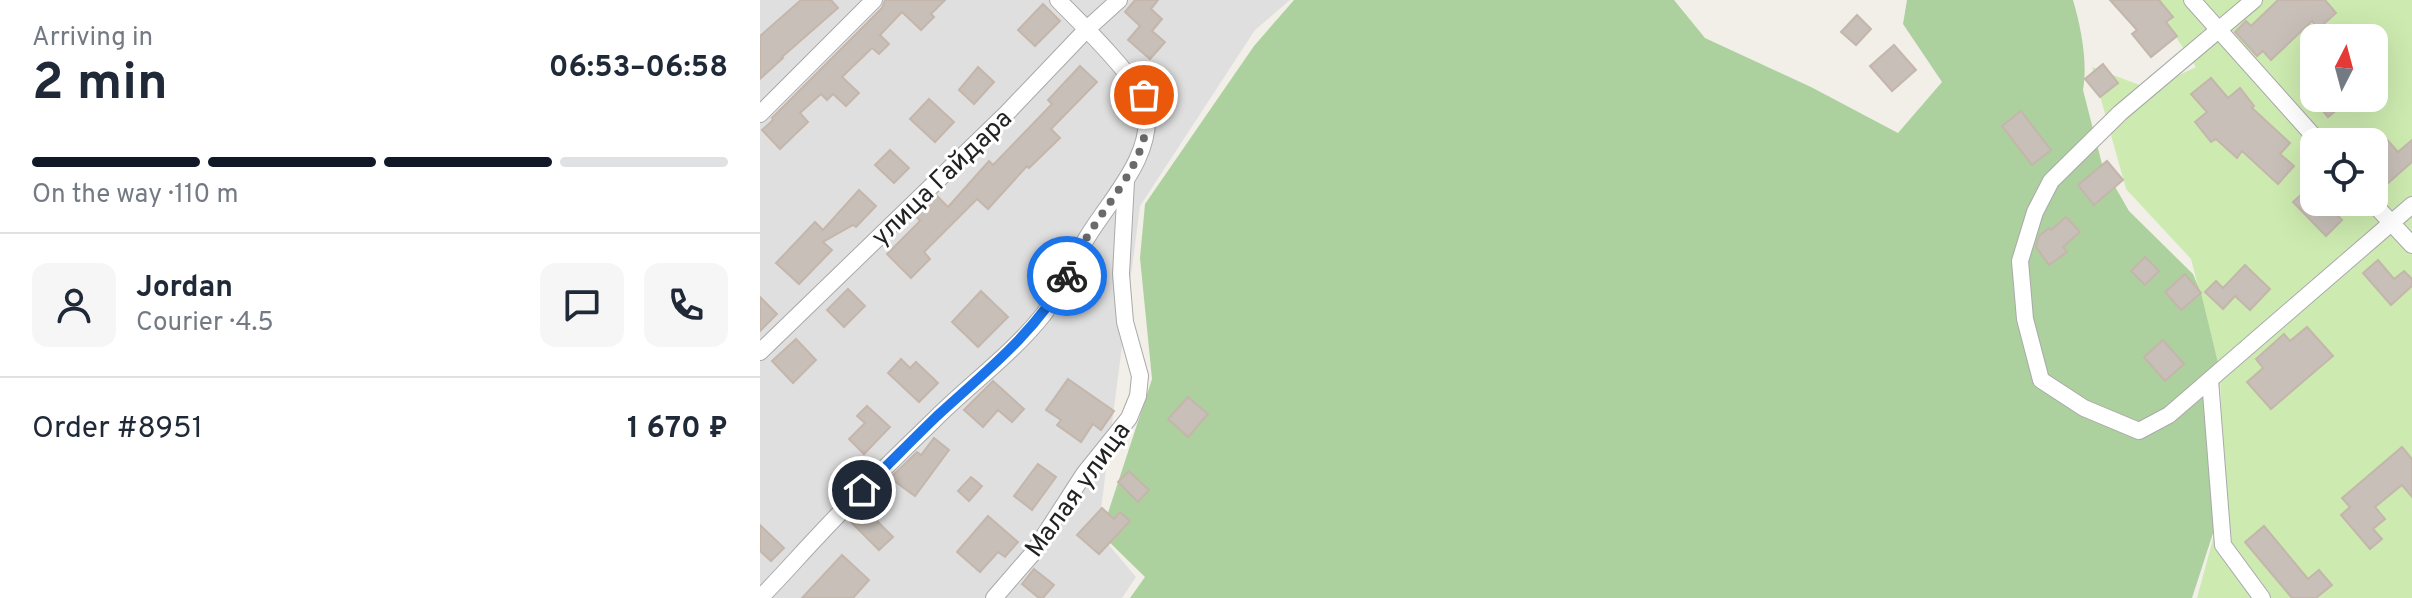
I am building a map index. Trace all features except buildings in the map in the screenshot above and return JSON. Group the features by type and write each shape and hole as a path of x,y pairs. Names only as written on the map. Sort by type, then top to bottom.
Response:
{"street":[{"path":"760,114 874,0"},
{"path":"760,598 936,417 1019,342 1053,301 1092,228 1126,180 1144,141 1148,119 1144,95 1058,0"},
{"name":"улица Гайдара","path":"760,352 1119,0"},
{"path":"2192,0 2307,128"},
{"path":"2254,0 2120,113 2051,181 2035,212 2020,261 2025,319 2041,380 2084,408 2139,431 2169,415 2412,205"},
{"name":"Малая улица","path":"994,598 1033,553 1084,474 1129,418 1138,396 1140,376 1125,322 1121,274 1126,180"},
{"path":"2384,216 2412,245"},
{"path":"2210,380 2223,545 2262,598"}],"shaded area":[{"path":"760,0 1290,0 1255,30 1140,206 1098,532 1136,577 1122,598 760,598"}],"green space":[{"path":"1294,0 1674,0 1705,38 1811,87 1898,133 1942,82 1903,24 1907,0 2073,0 2083,45 2083,90 2102,164 2129,211 2193,274 2201,293 2220,371 2216,524 2192,598 1130,598 1145,577 1101,534 1152,379 1140,258 1145,204 1254,46"},
{"path":"2151,0 2412,0 2412,598 2197,598 2223,502 2220,371 2191,259 2126,189 2092,67 2150,89 2196,67"}],"way so far":[{"path":"1067,276 1092,228 1126,180 1144,141 1148,119 1144,95"}],"route":[{"path":"862,490 1019,342 1043,315 1067,276"}]}
